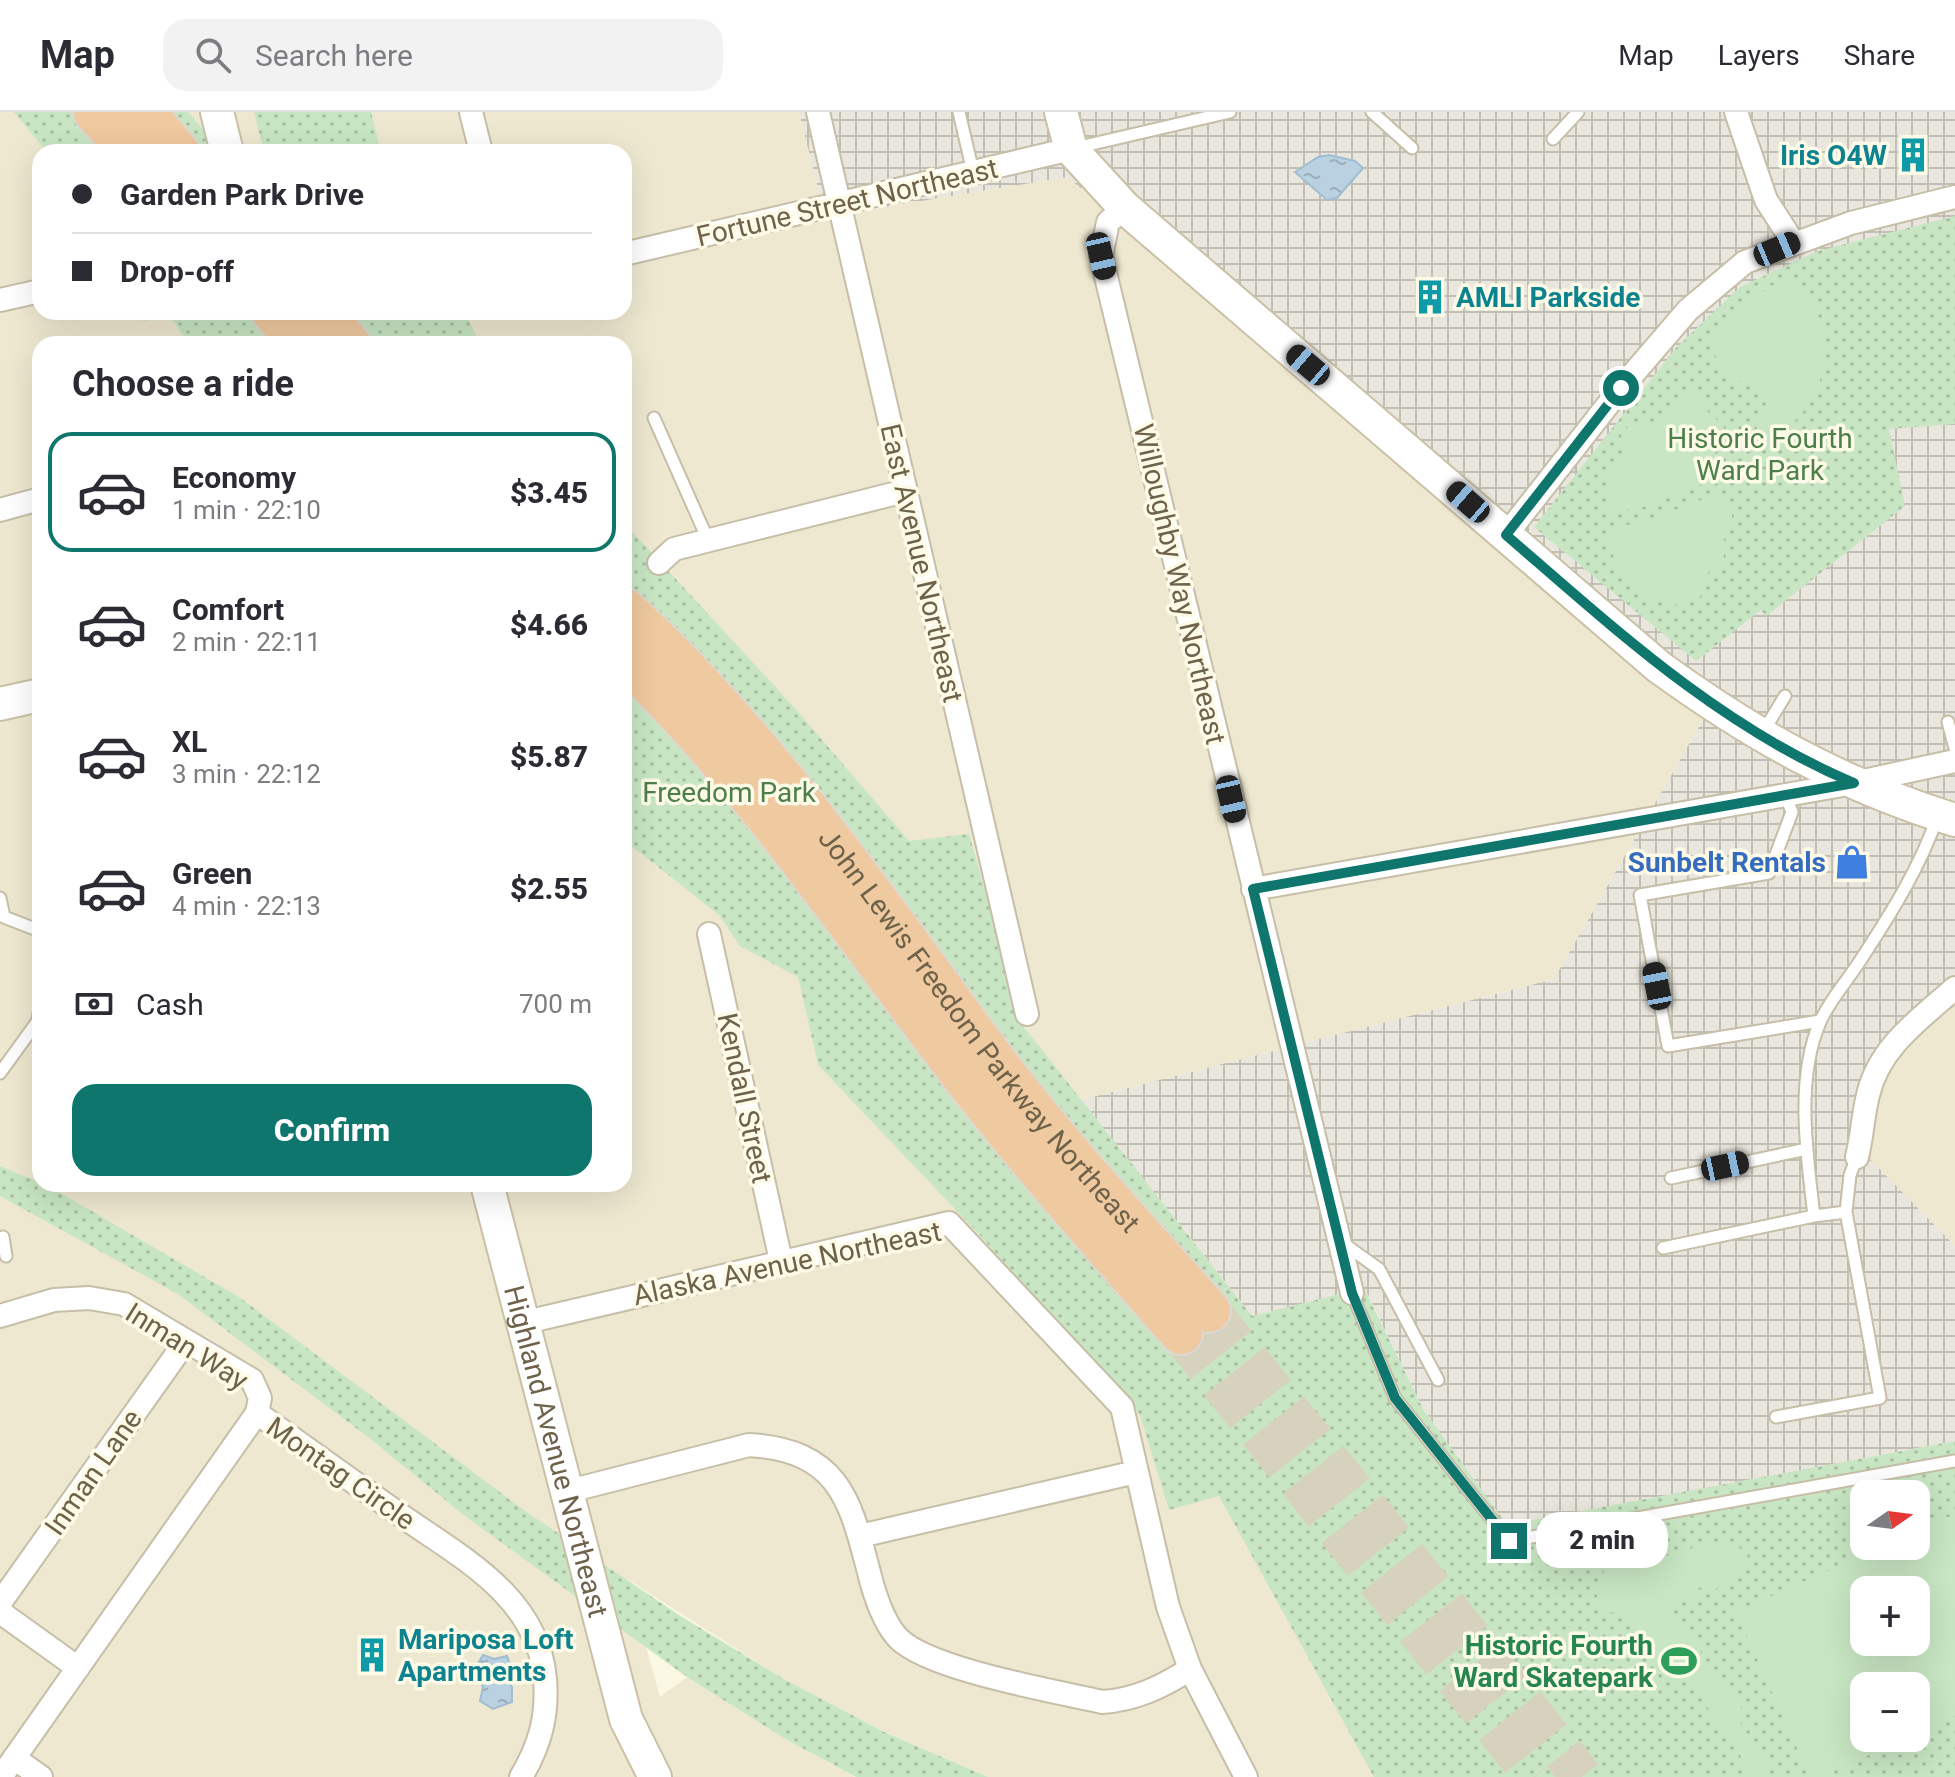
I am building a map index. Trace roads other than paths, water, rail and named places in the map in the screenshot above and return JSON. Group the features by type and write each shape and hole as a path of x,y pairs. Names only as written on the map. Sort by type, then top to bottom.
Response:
{"highway":[{"path":"95,112 124,144"},
{"path":"144,112 171,144"},
{"path":"278,320 293,336"},
{"path":"328,320 342,336"},
{"name":"John Lewis Freedom Parkway Northeast","path":"632,617 718,700 796,791 986,1049 1195,1322 1003,1128 837,904 729,767 632,666"}],"main road":[{"path":"217,112 225,144"},
{"path":"1061,112 1071,149 1125,208 1659,667 1760,736 1813,766 1946,817"},
{"path":"0,704 32,697"},
{"name":"Highland Avenue Northeast","path":"489,1192 626,1719 655,1777"}],"street":[{"path":"471,112 479,144"},
{"name":"East Avenue Northeast","path":"818,112 1027,1014"},
{"path":"1736,112 1766,200 1793,242"},
{"name":"Fortune Street Northeast","path":"632,252 1071,149"},
{"path":"1506,535 1611,400 1688,310 1745,262 1793,242 1955,197"},
{"name":"Willoughby Way Northeast","path":"1125,208 1108,222 1101,256 1352,1293"},
{"path":"0,300 32,293"},
{"path":"659,563 674,549 905,491"},
{"path":"0,510 32,501"},
{"path":"1253,889 1854,783 1955,761"},
{"name":"Kendall Street","path":"709,934 781,1261"},
{"path":"1857,1157 1869,1092 1882,1060 1904,1033 1955,988"},
{"name":"Alaska Avenue Northeast","path":"522,1323 949,1223 1122,1407 1136,1472"},
{"name":"Inman Way","path":"0,1316 54,1300 89,1298 124,1304 252,1380 260,1398 257,1413"},
{"name":"Inman Lane","path":"0,1603 186,1341"},
{"name":"Montag Circle","path":"1,1777 257,1413 490,1578 528,1622 544,1669 546,1719 536,1752 521,1777"},
{"path":"569,1491 749,1445 779,1447 807,1456 827,1473 848,1500 877,1602 899,1639 944,1664 1102,1702 1123,1701 1153,1691 1190,1669"},
{"path":"860,1536 1136,1472 1168,1607 1190,1669 1246,1777"},
{"path":"0,1612 78,1668"},
{"path":"14,1758 41,1777"}],"lane":[{"path":"959,112 973,172"},
{"path":"1071,149 1230,112"},
{"path":"1372,112 1412,148"},
{"path":"1553,139 1578,112"},
{"path":"654,418 708,540"},
{"path":"1760,736 1785,696"},
{"path":"1948,722 1955,748"},
{"path":"1785,795 1792,812 1769,873 1640,895 1668,1046 1820,1021"},
{"path":"1814,1216 1807,1149 1808,1060 1820,1021 1899,899 1927,845 1946,817"},
{"path":"0,898 4,917 32,928"},
{"path":"0,1073 32,1029"},
{"path":"1671,1178 1807,1149"},
{"path":"1776,1417 1880,1398 1846,1212 1850,1175 1857,1157"},
{"path":"1663,1248 1846,1212"},
{"path":"3,1237 6,1256"},
{"path":"1340,1242 1379,1269 1438,1380"},
{"path":"1352,1293 1395,1398 1509,1541 1955,1461"}],"water":[{"path":"1329,155 1355,161 1363,168 1337,198 1327,200 1295,172 1318,157"},
{"path":"483,1655 494,1659 507,1656 511,1668 506,1678 512,1687 512,1702 493,1709 480,1701 483,1687 474,1670"}],"tunnel":[{"path":"1209,1311 1582,1777"},
{"path":"1181,1333 1535,1777"}],"place":[{"name":"Iris O4W","path":"1913,155"},
{"name":"AMLI Parkside","path":"1430,297"},
{"name":"Sunbelt Rentals","path":"1852,862"},
{"name":"Mariposa Loft Apartments","path":"372,1655"},
{"name":"Historic Fourth Ward Skatepark","path":"1679,1661"}],"park label":[{"name":"Historic Fourth Ward Park","path":"1760,454"},
{"name":"Freedom Park","path":"729,792"}]}
